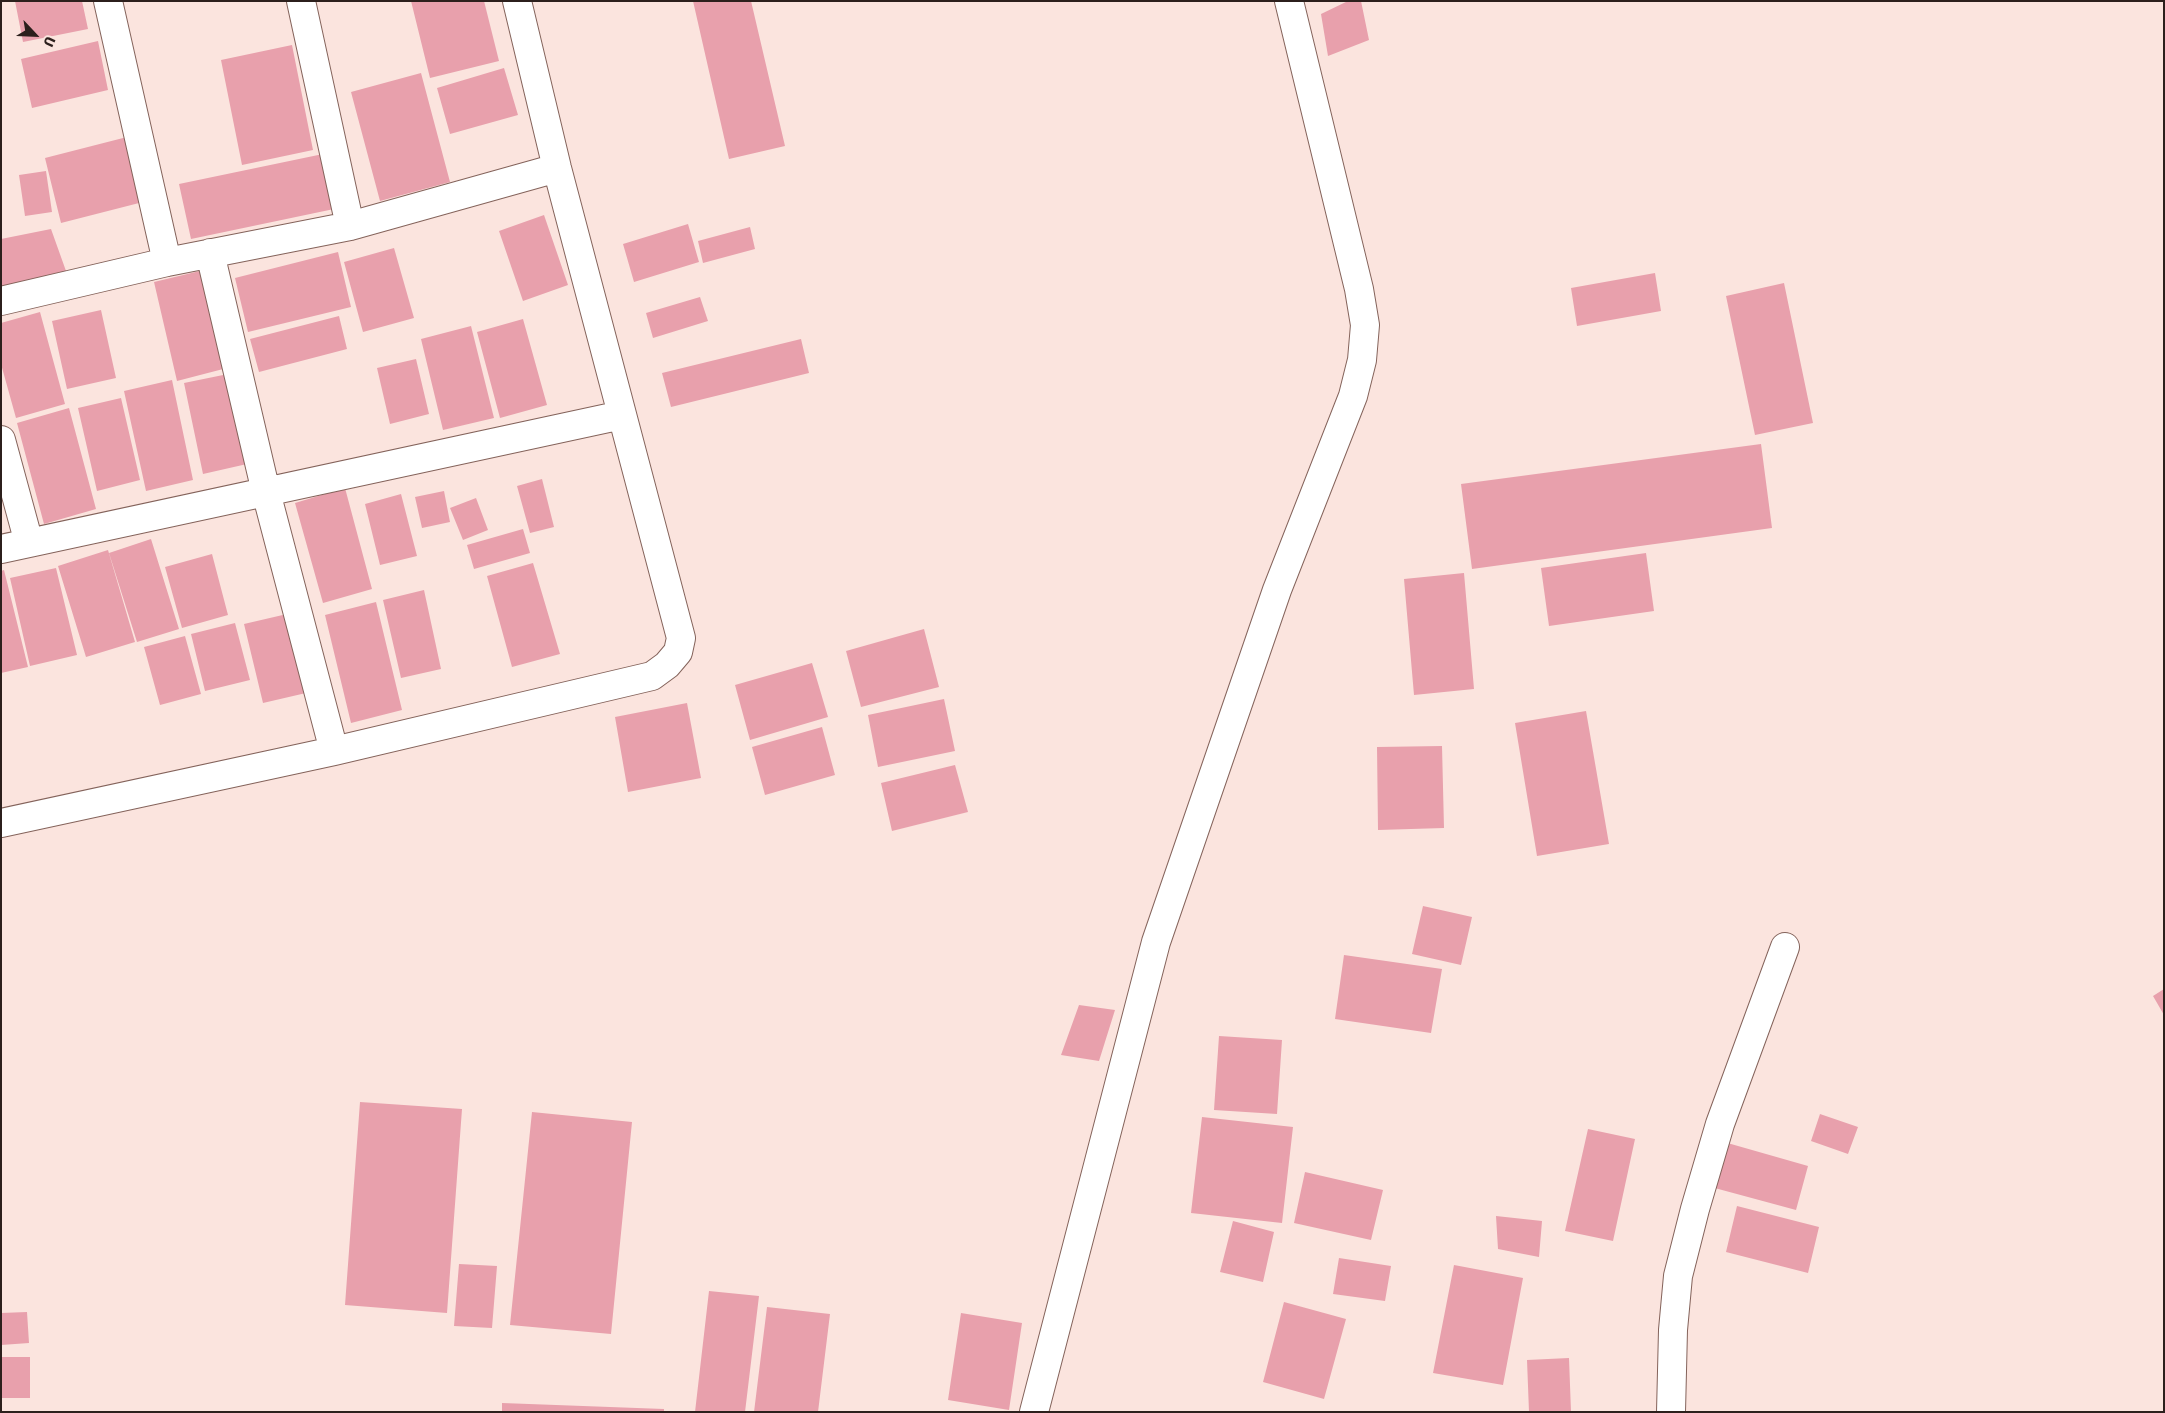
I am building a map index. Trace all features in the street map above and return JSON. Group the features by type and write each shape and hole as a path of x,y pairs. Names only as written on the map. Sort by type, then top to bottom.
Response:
{"street":[{"path":"108,1 167,262"},
{"path":"301,1 350,226"},
{"path":"1,823 334,751 652,676 667,666 678,652 681,638 556,168 517,1"},
{"path":"1034,1412 1156,942 1277,590 1353,396 1362,360 1365,325 1359,289 1290,1"},
{"path":"1,301 167,262 350,226 556,168"},
{"path":"210,253 266,492 334,751"},
{"path":"1,549 622,415"},
{"path":"1,440 29,543"},
{"path":"1671,1412 1673,1330 1678,1276 1720,1124 1785,948"}],"building":[{"path":"15,1 82,1 88,29 23,42"},
{"path":"411,1 484,1 499,61 430,78"},
{"path":"693,1 751,1 785,146 729,159"},
{"path":"1348,1 1361,1 1369,40 1328,56 1321,14"},
{"path":"98,41 108,90 32,108 21,59"},
{"path":"292,45 313,150 242,165 221,60"},
{"path":"504,68 518,115 450,134 437,88"},
{"path":"421,73 450,182 380,201 351,92"},
{"path":"127,137 143,202 61,223 45,158"},
{"path":"323,154 334,209 191,239 179,184"},
{"path":"46,171 52,212 25,216 19,175"},
{"path":"544,215 568,285 523,301 499,231"},
{"path":"688,224 699,262 634,282 623,244"},
{"path":"750,227 755,249 703,263 698,241"},
{"path":"51,229 66,271 1,288 1,239"},
{"path":"394,248 414,318 363,332 344,262"},
{"path":"338,252 351,307 248,332 235,278"},
{"path":"204,270 227,368 177,381 154,282"},
{"path":"1655,273 1661,311 1577,326 1571,288"},
{"path":"1784,283 1813,423 1755,435 1726,296"},
{"path":"700,297 708,321 653,338 646,313"},
{"path":"101,310 116,378 67,389 52,321"},
{"path":"40,312 65,404 16,418 1,364 1,323"},
{"path":"339,316 347,349 259,372 250,339"},
{"path":"523,319 547,405 500,418 477,332"},
{"path":"471,326 494,418 443,430 421,339"},
{"path":"801,339 809,373 671,407 662,373"},
{"path":"416,359 429,414 390,424 377,368"},
{"path":"228,374 247,464 203,474 184,383"},
{"path":"172,380 193,480 146,491 124,391"},
{"path":"121,398 140,480 97,491 78,408"},
{"path":"69,408 96,509 44,524 17,423"},
{"path":"1761,444 1772,528 1472,569 1461,484"},
{"path":"542,479 554,527 530,533 517,486"},
{"path":"345,488 372,589 323,603 295,503"},
{"path":"444,491 450,522 422,528 415,497"},
{"path":"401,494 417,556 380,565 365,504"},
{"path":"476,498 488,530 463,540 450,508"},
{"path":"523,529 530,553 474,569 467,545"},
{"path":"151,539 179,629 137,642 109,553"},
{"path":"108,550 135,642 86,657 58,566"},
{"path":"1646,553 1654,611 1549,626 1541,568"},
{"path":"212,554 228,615 182,628 165,567"},
{"path":"533,563 560,654 512,667 487,576"},
{"path":"56,568 77,655 30,666 10,578"},
{"path":"4,570 28,667 1,673 1,571"},
{"path":"1464,573 1474,689 1414,695 1404,579"},
{"path":"424,590 441,669 401,678 383,600"},
{"path":"376,602 402,710 351,723 325,615"},
{"path":"287,614 306,693 263,703 244,624"},
{"path":"235,623 250,680 205,691 191,634"},
{"path":"924,629 939,687 861,707 846,651"},
{"path":"185,636 201,694 160,705 144,647"},
{"path":"812,663 828,717 750,740 735,685"},
{"path":"944,699 955,751 878,767 868,715"},
{"path":"687,703 701,778 628,792 615,717"},
{"path":"1586,711 1609,844 1537,856 1515,723"},
{"path":"822,727 835,775 765,795 752,747"},
{"path":"1442,746 1444,828 1378,830 1377,747"},
{"path":"955,765 968,812 892,831 881,783"},
{"path":"1423,906 1472,917 1461,965 1412,954"},
{"path":"1344,955 1442,969 1431,1033 1335,1019"},
{"path":"2164,989 2164,1015 2153,996"},
{"path":"1079,1005 1115,1010 1099,1061 1061,1055"},
{"path":"1219,1036 1282,1040 1277,1114 1214,1110"},
{"path":"360,1102 462,1109 447,1313 345,1305"},
{"path":"532,1112 632,1122 611,1334 510,1325"},
{"path":"1820,1114 1858,1127 1848,1154 1811,1141"},
{"path":"1202,1117 1293,1127 1282,1223 1191,1213"},
{"path":"1588,1129 1635,1139 1613,1241 1565,1231"},
{"path":"1724,1142 1808,1166 1796,1210 1711,1187"},
{"path":"1305,1172 1383,1190 1371,1240 1294,1223"},
{"path":"1737,1206 1819,1227 1808,1273 1726,1252"},
{"path":"1496,1216 1542,1221 1539,1257 1498,1249"},
{"path":"1233,1221 1274,1232 1263,1282 1220,1272"},
{"path":"1339,1258 1391,1266 1385,1301 1333,1294"},
{"path":"459,1264 497,1266 492,1328 454,1326"},
{"path":"1454,1265 1523,1278 1503,1385 1433,1373"},
{"path":"709,1291 759,1296 745,1412 695,1412"},
{"path":"1284,1302 1346,1319 1324,1399 1263,1382"},
{"path":"767,1307 830,1314 818,1412 754,1412"},
{"path":"27,1312 29,1343 1,1345 1,1313"},
{"path":"961,1313 1022,1323 1009,1410 948,1400"},
{"path":"1,1357 30,1357 30,1398 1,1398"},
{"path":"1569,1358 1571,1412 1529,1412 1527,1360"},
{"path":"502,1403 664,1409 664,1412 502,1412"}]}
